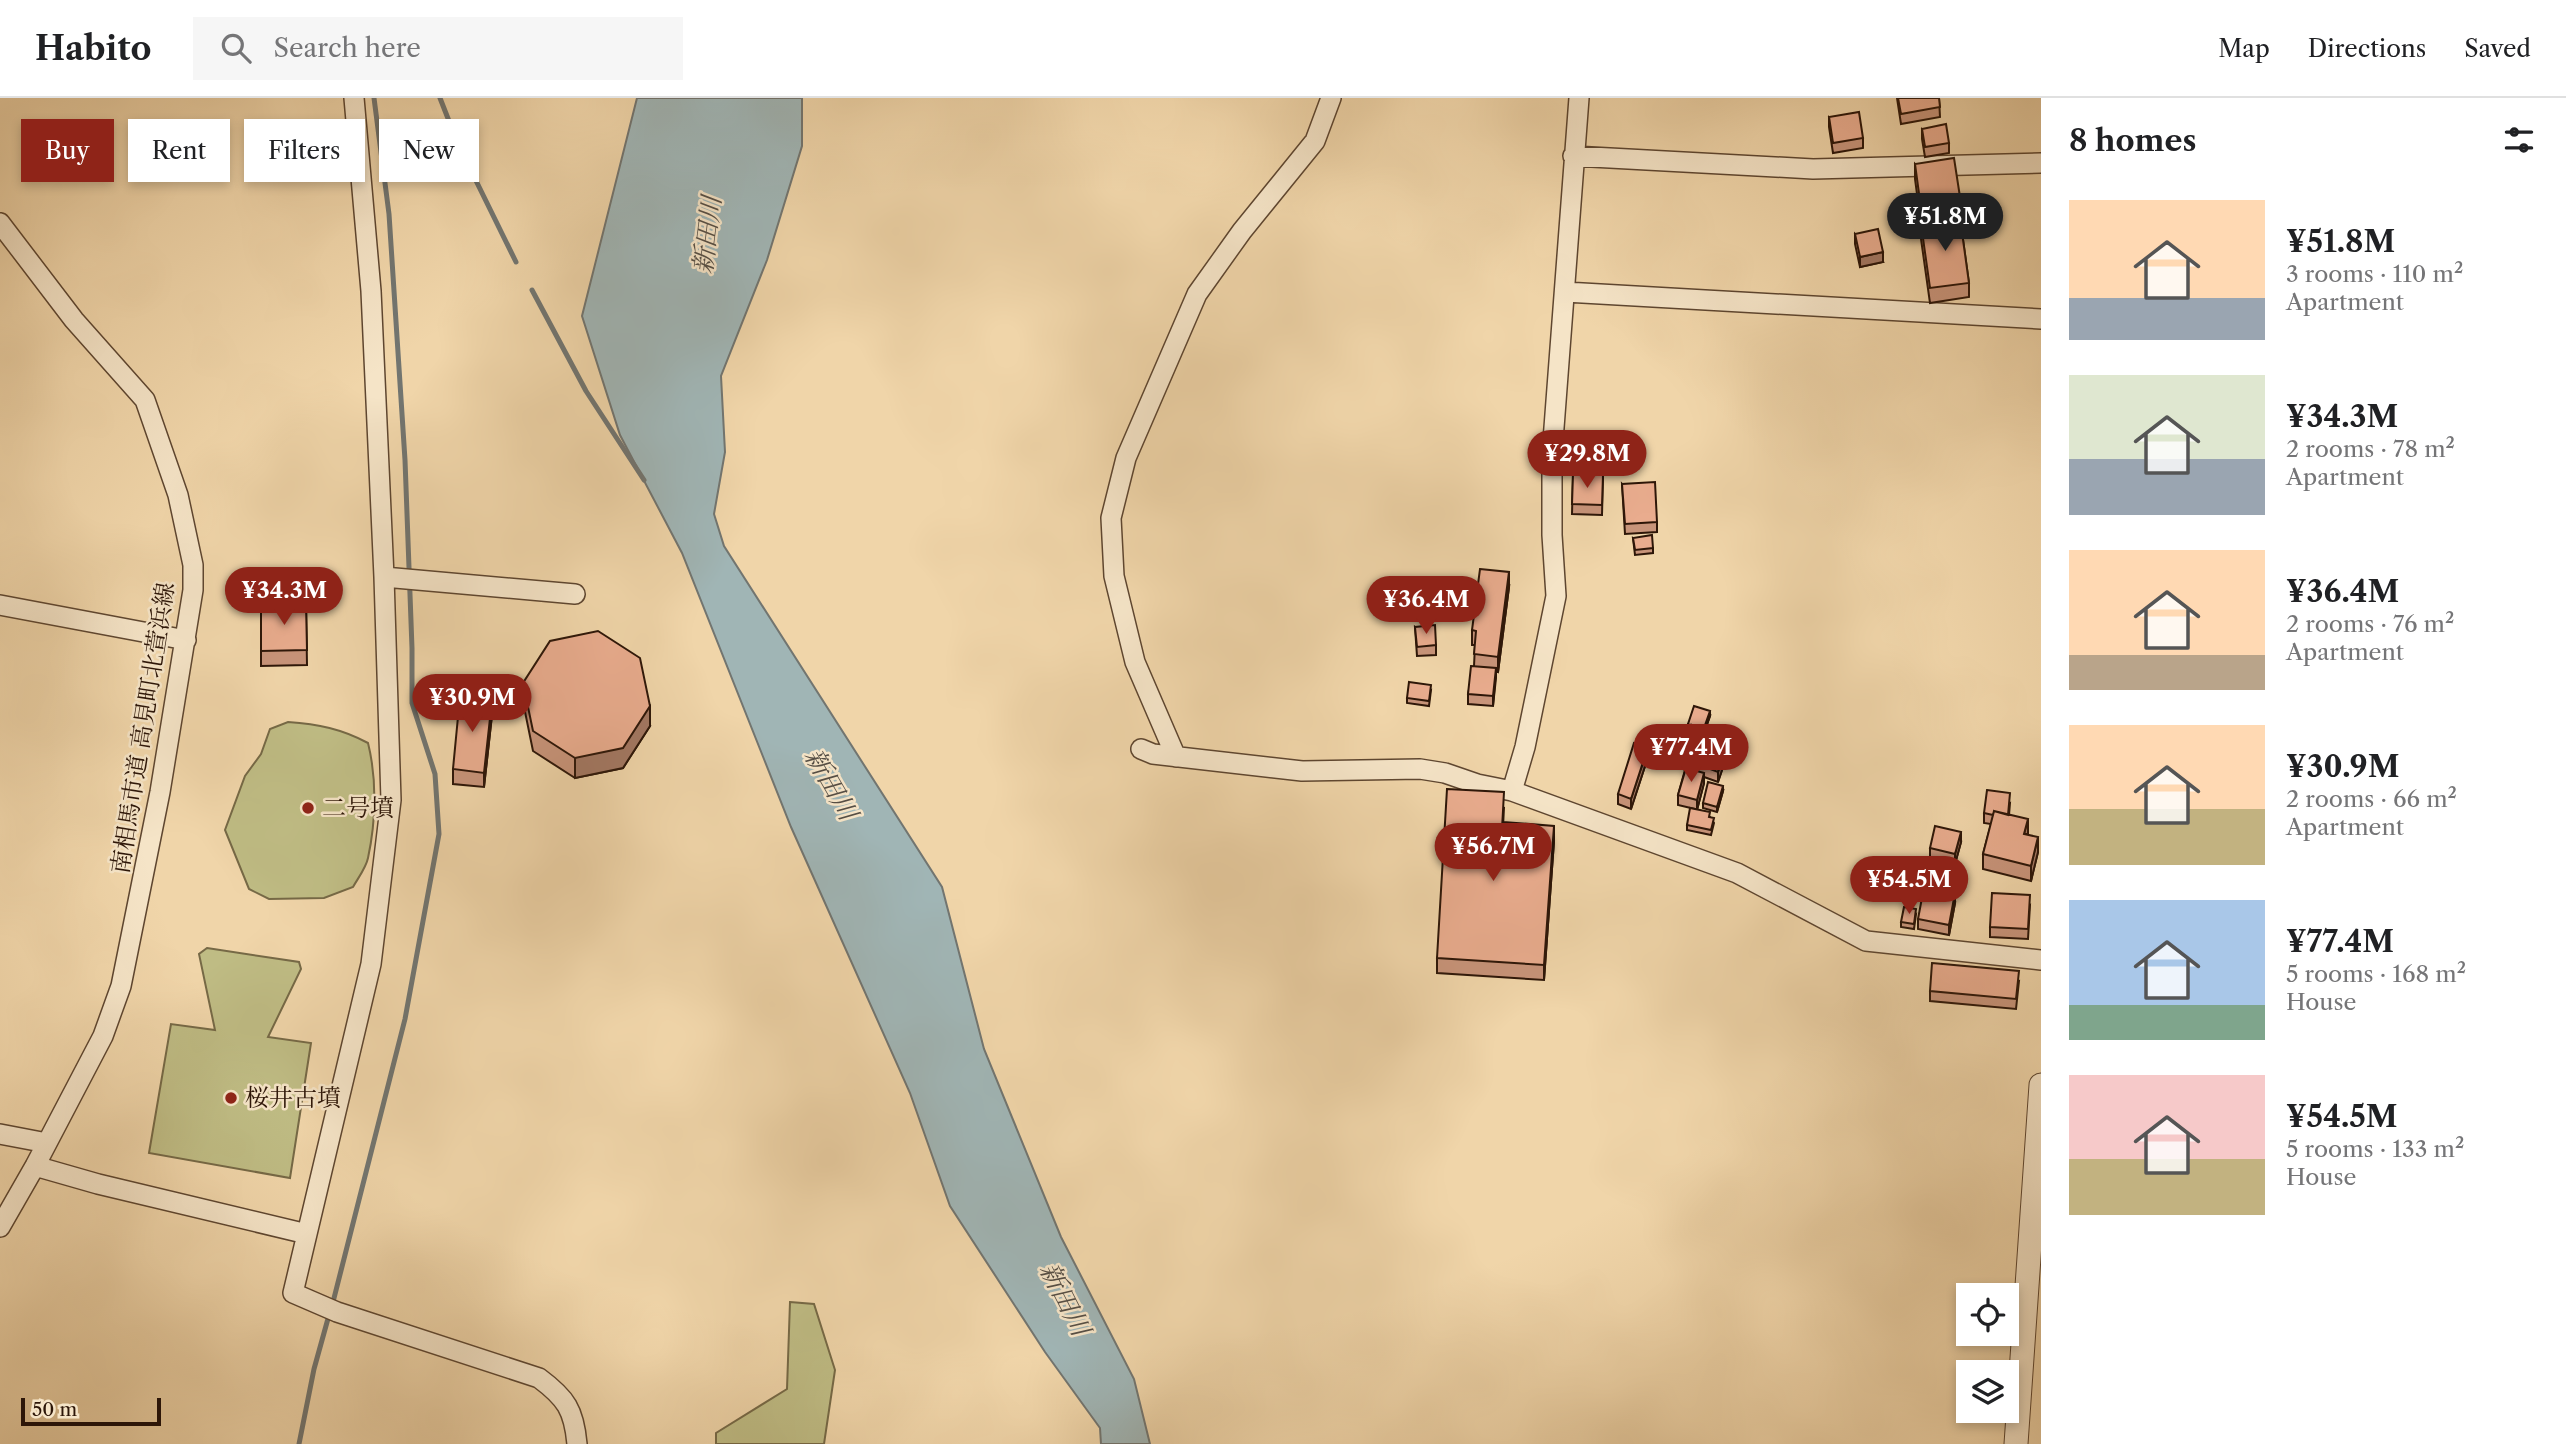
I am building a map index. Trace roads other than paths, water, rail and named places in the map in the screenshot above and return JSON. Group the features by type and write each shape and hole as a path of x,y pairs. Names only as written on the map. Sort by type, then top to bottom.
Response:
{"street":[{"path":"354,98 371,291 390,577 391,800 371,964 293,1293 539,1378 559,1393 575,1421 577,1444"},
{"path":"1177,757 1135,662 1114,576 1111,518 1126,458 1197,294 1242,231 1315,141 1331,98"},
{"path":"1513,791 1525,747 1556,596 1552,535 1552,454 1579,98"},
{"path":"1573,156 1813,169 2041,163"},
{"name":"南相馬市道 高見町北萱浜線","path":"0,223 74,320 145,400 178,495 193,565 193,590 186,640 160,792 121,986 103,1037 0,1227"},
{"path":"1564,292 2041,319"},
{"path":"390,577 575,594"},
{"path":"0,605 186,640"},
{"path":"1141,750 1177,757 1302,771 1420,769 1445,773 1477,784 1513,791 1737,873 1867,941 2041,960"},
{"path":"2016,1444 2034,1288 2041,1085"},
{"path":"0,1134 47,1143"},
{"path":"35,1166 98,1184 307,1234"}],"water":[{"name":"新田川","path":"637,98 802,98 802,146 767,260 721,376 725,452 714,514 724,546 942,887 984,1049 1061,1237 1134,1379 1150,1444 1101,1444 1100,1428 1045,1352 950,1206 910,1093 791,827 682,553 620,435 582,316"}],"waterway":[{"path":"332,1306 405,1019 439,834 435,774 412,703 405,460 389,214 374,98"},
{"path":"440,98 458,144 516,262"},
{"path":"532,290 586,391 644,480"},
{"path":"299,1444 314,1369 329,1315"}],"place":[{"name":"二号墳","path":"308,808"},
{"name":"桜井古墳","path":"231,1098"}]}
